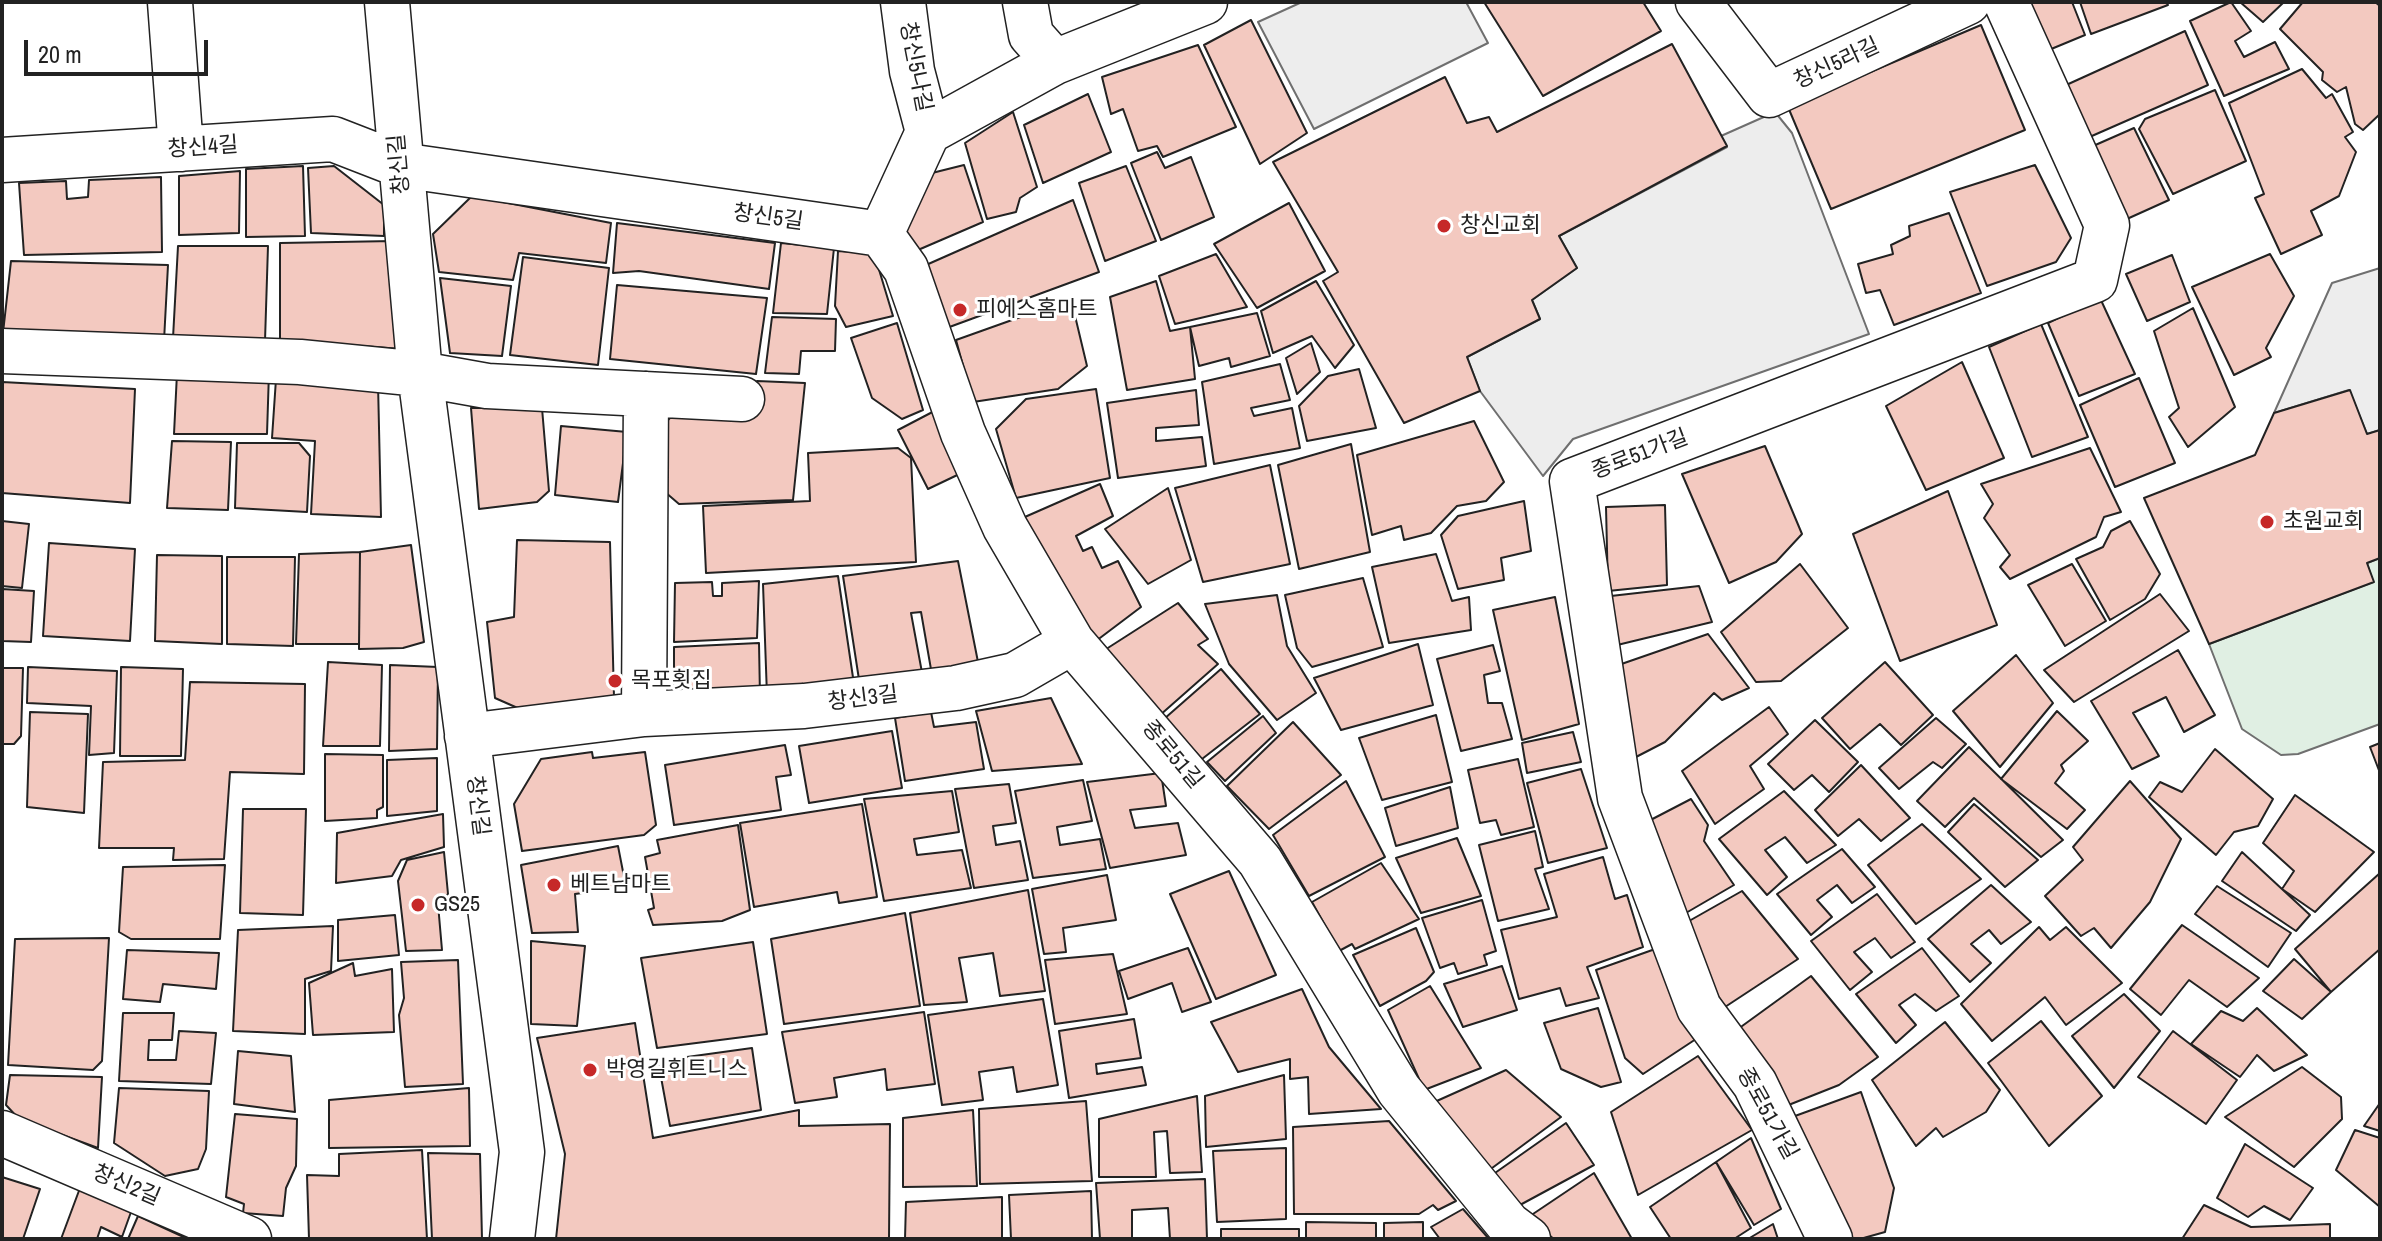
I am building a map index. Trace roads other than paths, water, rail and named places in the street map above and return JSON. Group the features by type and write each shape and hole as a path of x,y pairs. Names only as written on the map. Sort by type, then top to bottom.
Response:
{"street":[{"path":"170,2 181,149"},
{"name":"창신길","path":"387,2 420,374 522,1152 512,1239"},
{"name":"창신5나길","path":"903,2 912,71 928,132"},
{"path":"1025,2 1031,35 1055,62"},
{"path":"881,234 928,132 1055,62 1205,2"},
{"name":"창신5라길","path":"1698,2 1769,95 1968,2"},
{"name":"종로51가길","path":"1830,1239 1755,1084 1699,1008 1620,798 1572,481 2095,280 2107,225 2006,2"},
{"name":"창신4길","path":"2,160 333,139 400,165"},
{"name":"창신5길","path":"400,165 881,234"},
{"name":"종로51길","path":"881,234 906,269 963,433 1005,527 1072,642 1260,861 1399,1090 1508,1224 1528,1239"},
{"path":"2,351 300,362 420,374 487,386 742,399"},
{"path":"644,714 646,394"},
{"name":"창신3길","path":"467,736 644,714 804,706 956,688 1015,675 1072,642"},
{"name":"창신2길","path":"2,1133 249,1239"}],"place":[{"name":"창신교회","path":"1444,226"},
{"name":"피에스홈마트","path":"960,310"},
{"name":"초원교회","path":"2267,522"},
{"name":"목포횟집","path":"615,681"},
{"name":"베트남마트","path":"554,885"},
{"name":"GS25","path":"418,905"},
{"name":"박영길휘트니스","path":"590,1070"}]}
